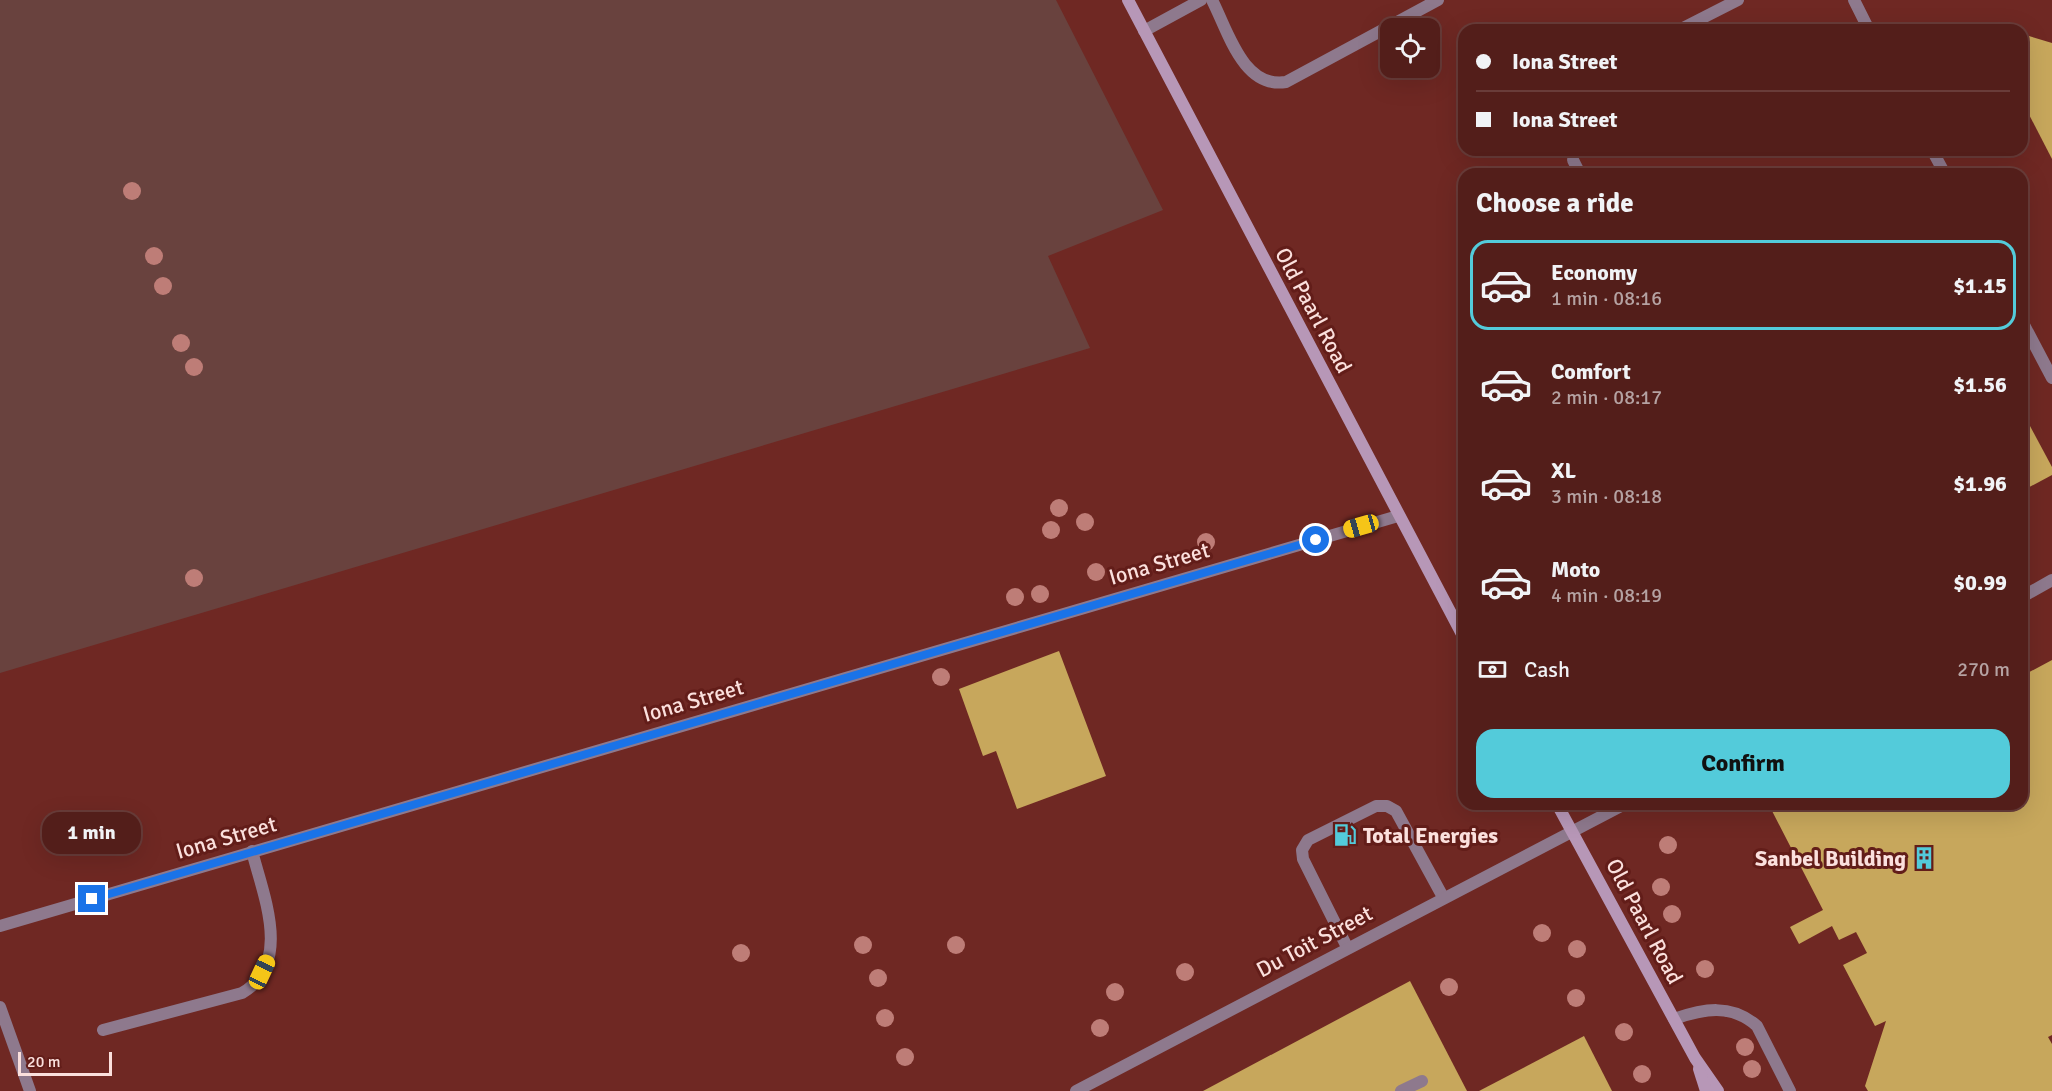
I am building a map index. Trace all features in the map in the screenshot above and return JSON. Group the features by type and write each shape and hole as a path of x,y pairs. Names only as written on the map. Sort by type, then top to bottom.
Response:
{"main road":[{"name":"Old Paarl Road","path":"1128,0 1458,627"},
{"name":"Old Paarl Road","path":"1560,810 1695,1058 1718,1091"},
{"name":"Old Paarl Road","path":"1695,1058 1706,1091"}],"street":[{"path":"1144,31 1201,0"},
{"path":"1212,0 1247,68 1259,78 1278,83 1286,82 1438,0"},
{"path":"1690,24 1738,0"},
{"path":"1854,0 1866,24"},
{"path":"1573,160 1577,168"},
{"path":"2028,332 2052,378"},
{"name":"Iona Street","path":"0,926 1398,516"},
{"path":"2028,594 2052,580"},
{"path":"1347,947 1303,859 1302,850 1308,840 1376,806 1387,806 1396,811 1443,897"},
{"name":"Du Toit Street","path":"1076,1091 1443,897 1531,855 1572,830 1613,810"},
{"path":"103,1030 242,993 257,980 267,961 272,932 252,851"},
{"path":"0,1007 30,1091"},
{"path":"1674,1019 1703,1009 1731,1012 1749,1019 1756,1026 1790,1091"},
{"path":"1401,1091 1422,1081"}],"shaded area":[{"path":"0,0 1056,0 1163,210 1048,256 1090,348 0,673"}],"building":[{"path":"2028,36 2052,43 2052,159 2028,113"},
{"path":"2028,422 2052,467 2052,475 2028,488"},
{"path":"1059,651 1106,776 1017,809 996,751 983,756 959,689"},
{"name":"Sanbel Building","path":"2052,660 2052,1035 2048,1037 2052,1044 2052,1091 1868,1091 1865,1086 1886,1021 1875,1026 1843,965 1867,953 1856,932 1839,940 1832,926 1799,944 1790,927 1823,910 1772,810 2028,810 2028,673"},
{"path":"1410,981 1467,1091 1203,1091"},
{"path":"1584,1036 1612,1091 1479,1091"}],"place":[{"name":"Total Energies","path":"1345,835"},
{"name":"Sanbel Building","path":"1924,858"}],"route":[{"path":"92,899 1316,540"}]}
